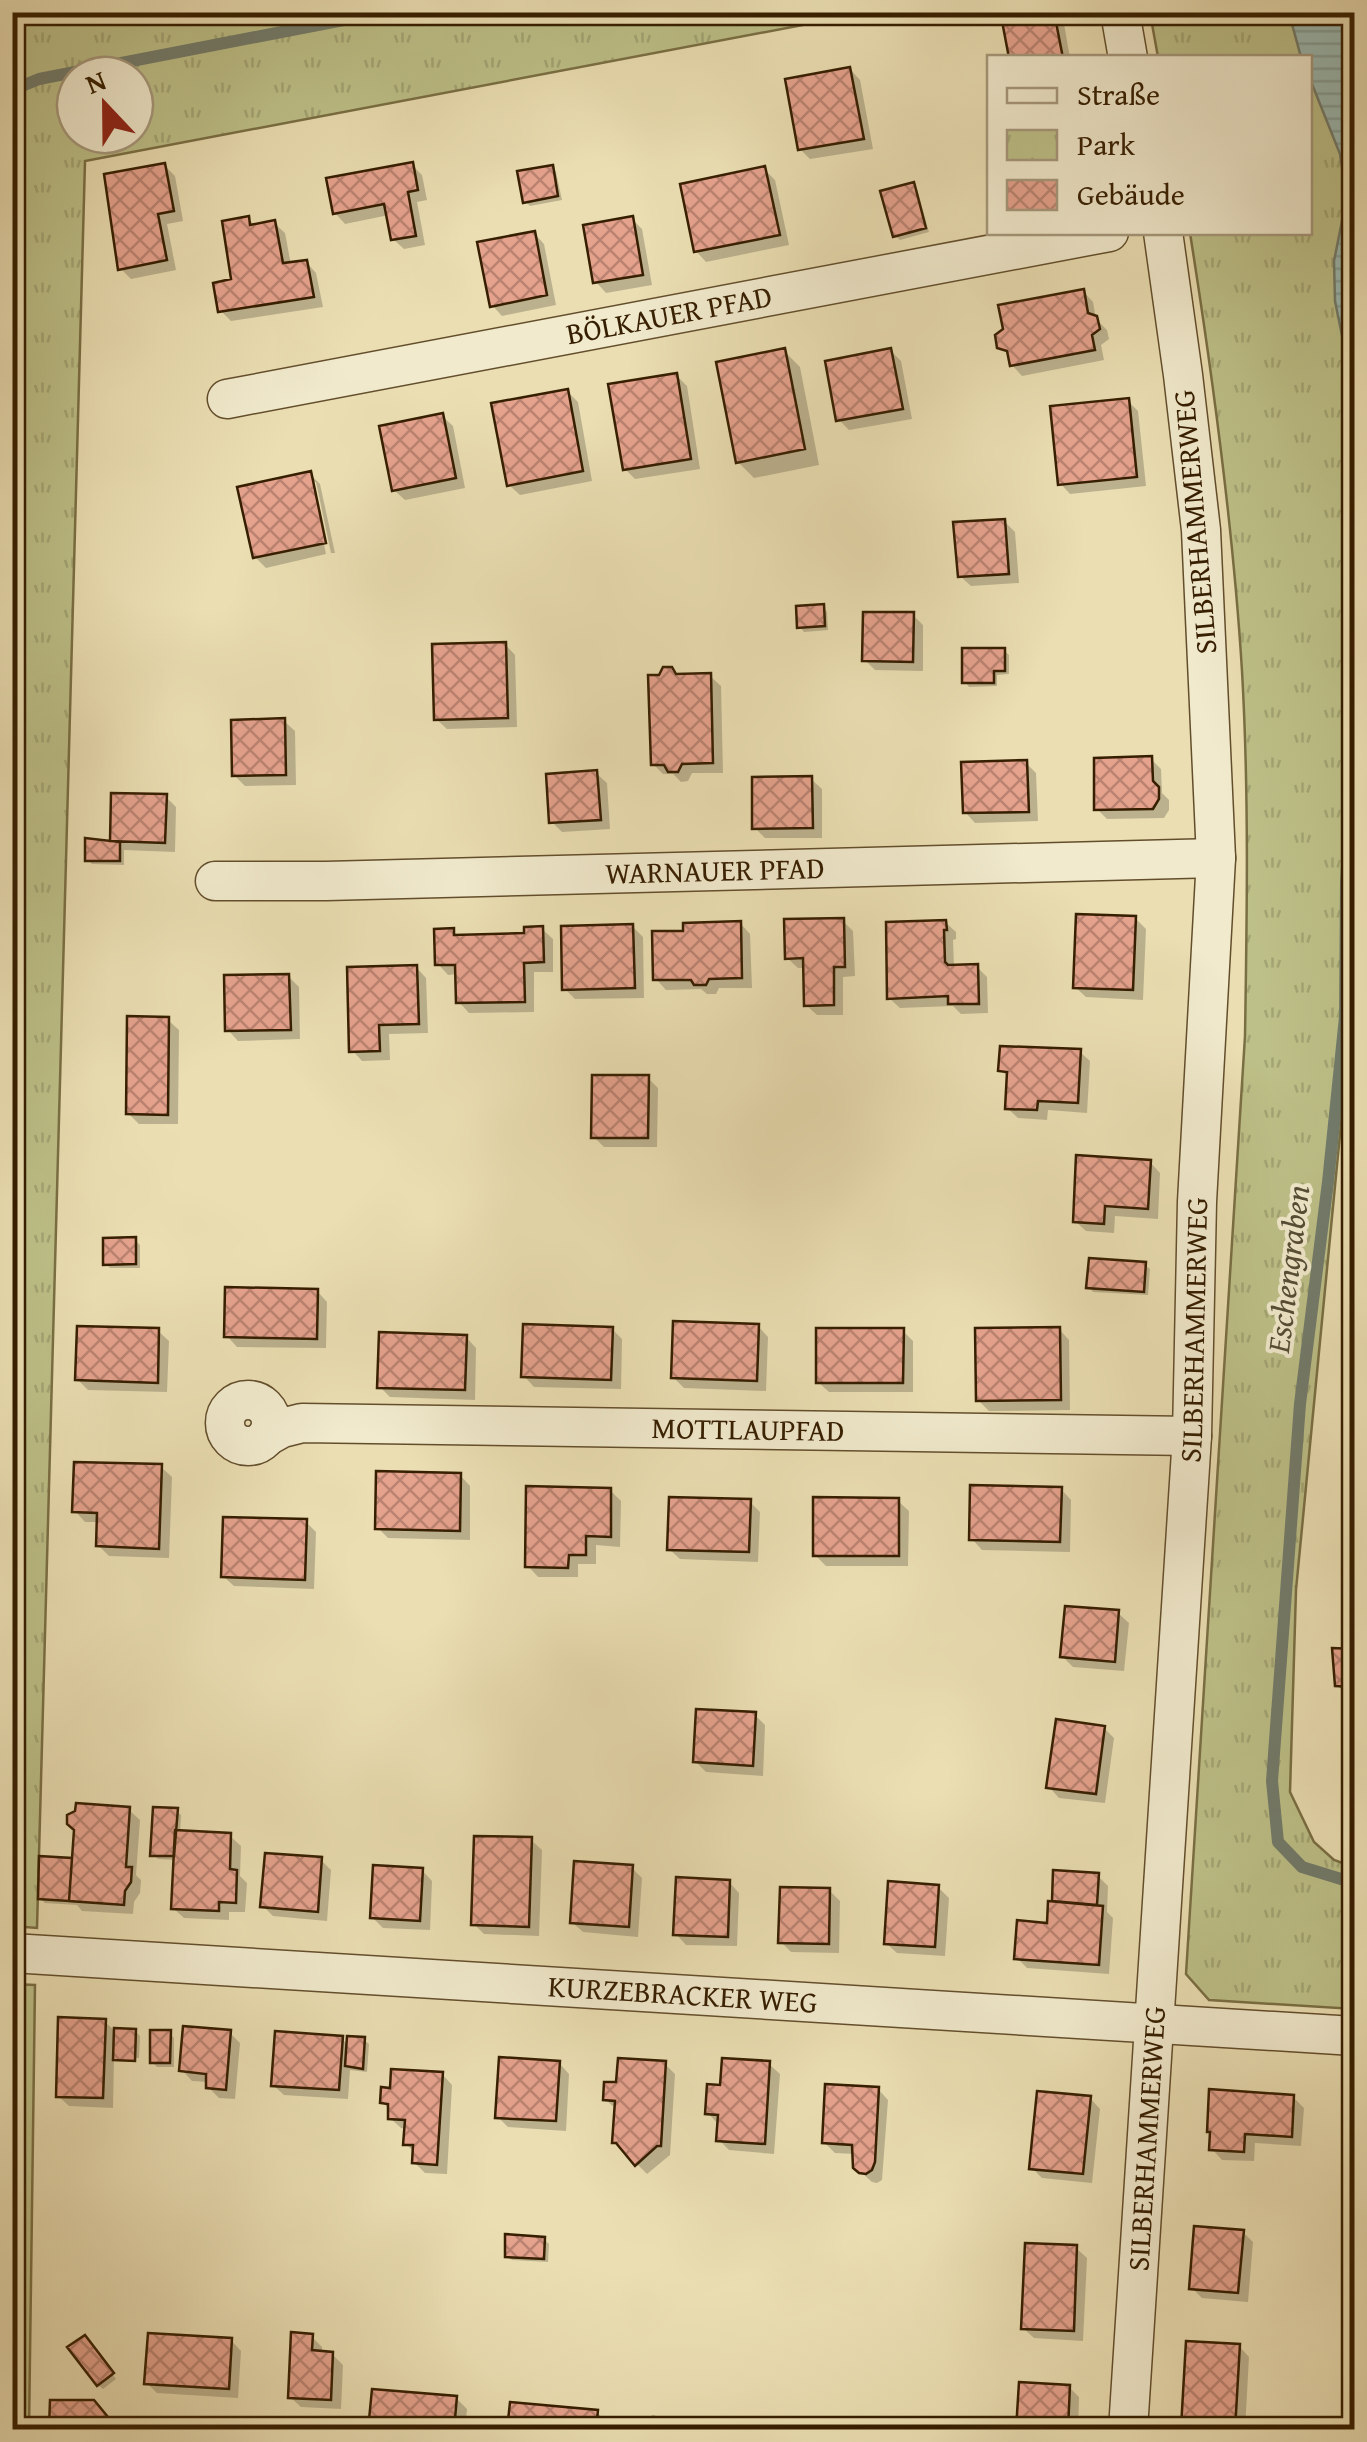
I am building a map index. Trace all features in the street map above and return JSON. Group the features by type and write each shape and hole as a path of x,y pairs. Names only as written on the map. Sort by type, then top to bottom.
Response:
{"street":[{"path":"1120,12 1127,55"},
{"name":"BÖLKAUER PFAD","path":"227,399 1093,235"},
{"name":"SILBERHAMMERWEG","path":"1128,2430 1192,1436 1198,1202 1216,858 1200,530 1163,235"},
{"name":"WARNAUER PFAD","path":"215,882 1216,858"},
{"name":"MOTTLAUPFAD","path":"279,1425 1192,1436"},
{"name":"KURZEBRACKER WEG","path":"12,1952 1354,2036"}],"green space":[{"path":"12,13 866,13 155,148 155,55 55,55 55,155 117,155 85,161 37,1928 12,1926"},
{"path":"1150,13 1354,13 1354,41 1345,56 1343,82 1354,129 1354,253 1349,298 1354,332 1352,1010 1296,1590 1290,1792 1314,1842 1334,1860 1354,1867 1354,2009 1209,2000 1186,1974 1245,1036 1247,900 1246,762 1238,616 1221,451 1190,235 1312,235 1312,55 1158,55"},
{"path":"12,1984 35,1985 29,2430 12,2429"}],"water":[{"path":"1289,13 1354,13 1354,41 1345,56 1343,82 1354,129 1350,296 1354,368 1348,365 1335,301 1334,261 1345,189 1340,154 1312,84 1312,55 1300,55"}],"building":[{"path":"1054,12 1062,55 1008,55 1002,21"},
{"path":"850,67 864,139 798,150 785,79"},
{"path":"413,162 418,190 408,192 416,236 391,240 384,204 333,214 326,178"},
{"path":"165,163 174,211 158,214 167,260 118,270 104,174"},
{"path":"553,165 558,196 523,203 517,171"},
{"path":"765,166 780,235 694,252 680,184"},
{"path":"914,182 926,228 893,237 880,191"},
{"path":"249,216 250,225 275,220 283,263 307,260 314,297 218,312 213,283 231,279 222,221"},
{"path":"633,216 643,275 593,283 583,225"},
{"path":"535,231 547,295 490,307 477,242"},
{"path":"1084,289 1088,313 1097,316 1100,329 1092,335 1095,350 1010,366 1007,351 997,348 995,335 1003,329 998,305"},
{"path":"785,348 805,449 736,463 716,362"},
{"path":"891,348 903,409 836,421 825,361"},
{"path":"677,373 691,459 623,470 608,384"},
{"path":"568,389 583,471 507,486 491,403"},
{"path":"1129,398 1137,477 1058,485 1050,406"},
{"path":"443,413 456,478 392,491 379,426"},
{"path":"311,471 326,543 253,558 237,487"},
{"path":"1005,519 1009,574 958,577 953,522"},
{"path":"824,604 825,626 797,628 796,606"},
{"path":"863,612 914,612 913,662 862,661"},
{"path":"506,642 508,718 434,720 432,644"},
{"path":"962,648 1005,648 1005,671 994,671 994,683 962,683"},
{"path":"663,667 672,667 676,674 711,673 713,763 682,764 678,772 668,772 664,765 651,765 648,675 659,675"},
{"path":"285,718 286,775 232,776 231,720"},
{"path":"1152,756 1153,781 1159,787 1159,799 1153,809 1094,810 1094,758"},
{"path":"1027,760 1029,812 963,813 961,762"},
{"path":"597,770 601,820 549,823 546,774"},
{"path":"812,776 813,828 752,829 752,777"},
{"path":"111,793 167,794 165,843 110,841"},
{"path":"85,838 120,842 120,861 85,861"},
{"path":"1076,914 1136,916 1133,990 1073,988"},
{"path":"844,918 845,967 834,967 834,1005 804,1006 803,958 785,959 784,919"},
{"path":"946,920 945,962 978,964 979,1004 948,1004 948,996 887,999 886,922"},
{"path":"741,921 742,978 709,979 706,985 694,985 691,980 653,980 652,931 683,931 683,923"},
{"path":"633,924 635,988 562,990 561,926"},
{"path":"543,926 544,962 524,963 525,1002 456,1003 455,965 435,965 434,929 454,928 454,935 524,933 524,927"},
{"path":"417,965 419,1024 379,1025 380,1051 349,1052 347,967"},
{"path":"289,974 291,1030 225,1031 224,975"},
{"path":"127,1016 169,1017 168,1115 126,1114"},
{"path":"1000,1046 1081,1049 1078,1103 1038,1101 1037,1110 1005,1109 1007,1072 998,1071"},
{"path":"592,1075 649,1075 648,1138 591,1138"},
{"path":"1076,1155 1151,1160 1148,1209 1105,1206 1104,1224 1073,1222"},
{"path":"136,1237 136,1264 103,1265 103,1238"},
{"path":"1089,1258 1146,1262 1144,1292 1086,1288"},
{"path":"225,1287 318,1289 317,1339 224,1337"},
{"path":"673,1321 759,1324 757,1381 671,1378"},
{"path":"523,1324 613,1327 611,1380 521,1377"},
{"path":"77,1326 159,1328 158,1383 75,1380"},
{"path":"1060,1327 1061,1400 976,1401 975,1328"},
{"path":"816,1328 904,1328 903,1383 816,1383"},
{"path":"379,1332 467,1335 465,1390 377,1388"},
{"path":"74,1462 162,1464 159,1549 96,1546 97,1513 72,1512"},
{"path":"376,1471 461,1473 460,1531 375,1529"},
{"path":"970,1485 1062,1487 1060,1542 969,1540"},
{"path":"526,1486 611,1488 611,1537 586,1536 586,1555 569,1555 568,1568 525,1567"},
{"path":"669,1497 751,1499 749,1552 667,1550"},
{"path":"813,1497 899,1498 899,1556 813,1556"},
{"path":"223,1517 307,1519 305,1580 221,1577"},
{"path":"1065,1606 1119,1610 1115,1662 1060,1657"},
{"path":"1332,1648 1354,1649 1354,1687 1335,1686"},
{"path":"696,1709 756,1712 753,1766 693,1762"},
{"path":"1056,1719 1105,1726 1096,1794 1046,1788"},
{"path":"76,1803 130,1807 126,1867 132,1867 124,1905 69,1901 74,1830 67,1824 67,1815 75,1811"},
{"path":"153,1807 178,1808 174,1856 150,1856"},
{"path":"175,1830 231,1833 230,1869 237,1870 236,1903 219,1902 219,1911 171,1909"},
{"path":"474,1836 532,1837 529,1927 471,1925"},
{"path":"265,1853 322,1857 318,1912 260,1907"},
{"path":"39,1856 72,1858 69,1901 38,1899"},
{"path":"574,1861 633,1865 629,1927 570,1923"},
{"path":"373,1865 423,1868 420,1921 370,1918"},
{"path":"1053,1870 1099,1873 1097,1905 1052,1901"},
{"path":"676,1877 730,1880 728,1937 673,1935"},
{"path":"888,1881 939,1885 935,1947 884,1944"},
{"path":"780,1887 830,1888 829,1944 778,1943"},
{"path":"1048,1901 1103,1906 1099,1965 1014,1959 1017,1920 1047,1923"},
{"path":"58,2017 106,2019 103,2098 56,2097"},
{"path":"183,2026 231,2030 226,2090 206,2088 206,2074 179,2071"},
{"path":"114,2028 136,2029 135,2061 113,2060"},
{"path":"150,2030 171,2030 170,2063 150,2063"},
{"path":"275,2031 343,2036 339,2090 271,2086"},
{"path":"347,2036 365,2037 363,2069 345,2066"},
{"path":"499,2057 560,2061 556,2121 495,2118"},
{"path":"618,2058 666,2061 661,2146 635,2166 612,2143 615,2101 603,2100 604,2082 616,2082"},
{"path":"722,2058 770,2061 765,2144 716,2141 718,2115 705,2114 707,2084 720,2085"},
{"path":"391,2069 443,2072 437,2165 412,2163 413,2145 403,2145 405,2120 388,2119 388,2104 380,2103 381,2087 390,2088"},
{"path":"825,2084 879,2087 875,2162 866,2174 853,2168 852,2145 822,2143"},
{"path":"1209,2089 1294,2095 1292,2137 1245,2134 1244,2152 1209,2150"},
{"path":"1037,2091 1091,2096 1083,2174 1029,2169"},
{"path":"1347,2149 1354,2149 1354,2195 1343,2194"},
{"path":"1194,2226 1244,2230 1238,2293 1189,2289"},
{"path":"505,2234 545,2237 544,2259 505,2257"},
{"path":"1025,2243 1077,2245 1074,2331 1021,2329"},
{"path":"291,2332 313,2334 312,2350 333,2352 331,2400 288,2398"},
{"path":"148,2333 232,2338 229,2389 144,2384"},
{"path":"85,2335 114,2373 97,2386 67,2347"},
{"path":"1186,2341 1240,2344 1235,2430 1181,2428"},
{"path":"1019,2382 1070,2385 1068,2430 1016,2430"},
{"path":"372,2389 457,2396 454,2430 368,2430"},
{"path":"50,2400 94,2400 112,2422 112,2430 49,2428"},
{"path":"510,2402 598,2410 596,2430 507,2430"},
{"path":"653,2417 734,2423 733,2430 652,2430"}],"waterway":[{"path":"12,94 39,79 385,12"},
{"name":"Eschengraben","path":"1354,612 1345,1017 1300,1404 1272,1781 1278,1842 1302,1867 1354,1883"}]}
